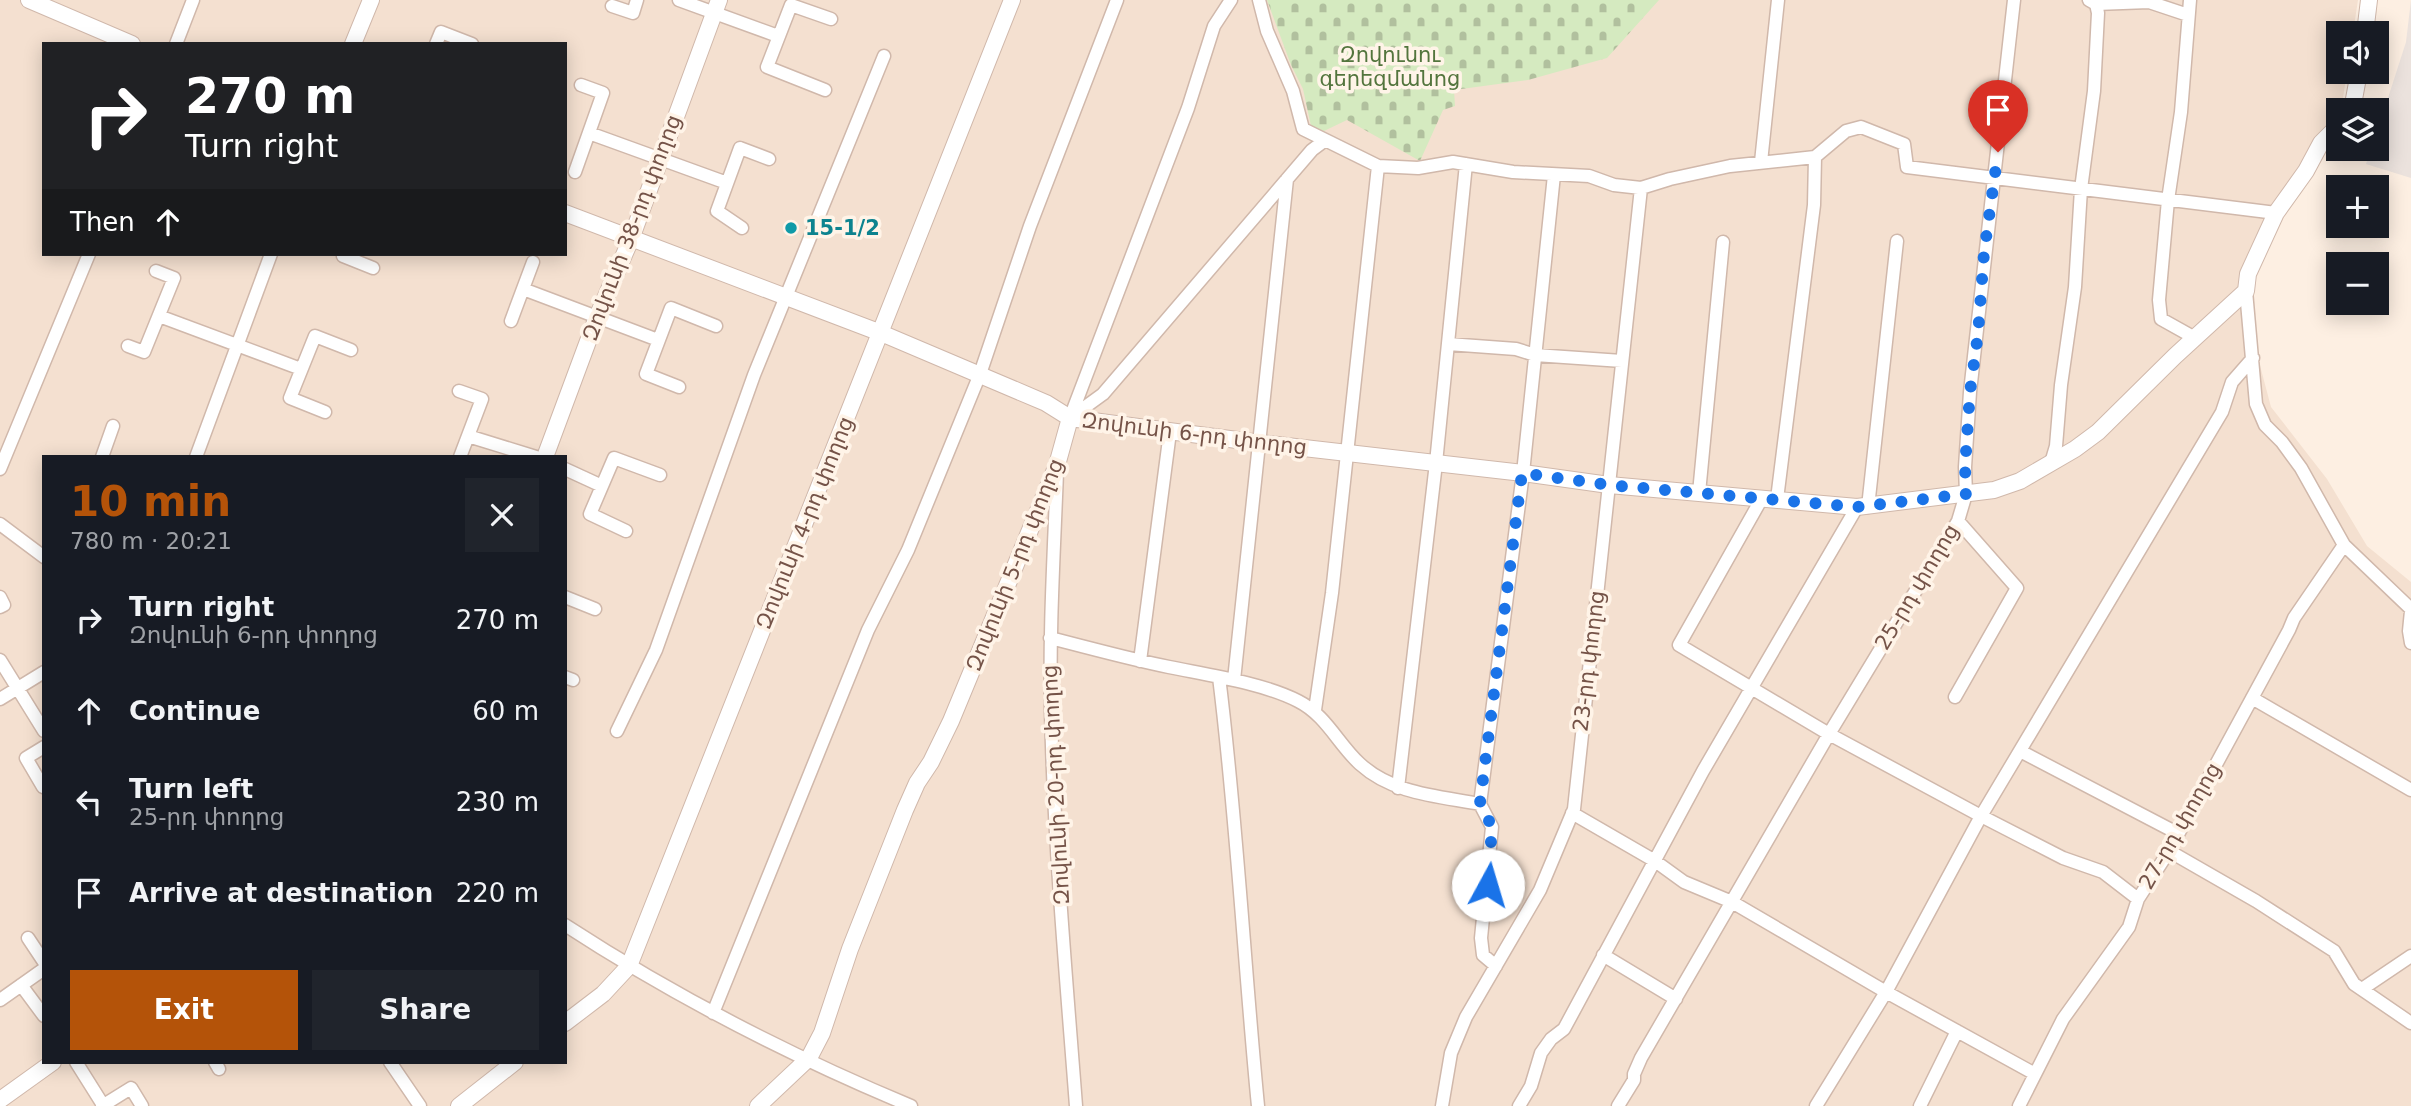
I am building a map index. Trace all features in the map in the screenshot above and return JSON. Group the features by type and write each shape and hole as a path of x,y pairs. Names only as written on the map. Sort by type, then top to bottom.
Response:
{"street":[{"path":"29,0 127,42"},
{"path":"177,42 193,0"},
{"path":"358,42 371,0"},
{"path":"612,6 633,13 637,0"},
{"path":"679,0 717,7 778,36"},
{"name":"Զովունի 4-րդ փողոց","path":"567,1021 603,994 629,966 1012,0"},
{"path":"713,1013 868,630 908,550 980,374 1035,214 1117,0"},
{"name":"Զովունի 5-րդ փողոց","path":"758,1106 809,1059 822,1033 850,949 916,783 931,762 951,722 1057,464 1070,418 1188,108 1214,26 1230,0"},
{"path":"1259,0 1267,31 1293,91 1303,129 1378,166 1418,168 1453,162 1513,172 1589,176 1614,185 1641,188 1706,171 1815,157 1846,131 1861,127 1904,144 1907,167 2276,213"},
{"path":"1761,162 1778,0"},
{"name":"25-րդ փողոց","path":"1618,1106 1634,1080 1641,1058 1829,734 1958,521 1966,494 1970,392 2014,0"},
{"path":"2190,0 2181,111 2168,200 2158,300 2161,319 2195,338"},
{"path":"2366,21 2369,0"},
{"path":"2052,463 2075,287 2081,188 2094,91 2098,13 2093,2 2149,2 2188,15"},
{"path":"825,90 766,67 791,5 831,19"},
{"name":"Զովունի 38-րդ փողոց","path":"546,455 597,317 631,239 717,7"},
{"path":"437,42 441,32 466,42"},
{"path":"617,731 656,650 717,475 785,297 884,56"},
{"path":"575,172 603,93 581,85"},
{"path":"589,133 727,183"},
{"path":"2326,138 2306,172 2276,213 2248,274 2246,291 2256,404 2265,425 2282,442 2301,468 2344,545 2411,610 2411,643"},
{"path":"1070,418 1103,394 1312,150 1324,141"},
{"path":"742,228 717,211 740,148 769,159"},
{"path":"1815,157 1814,205 1770,499 1679,645 1829,734 1982,816 2063,858 2103,872 2138,899"},
{"path":"1398,788 1436,463 1466,164"},
{"path":"1315,710 1332,593 1378,166"},
{"path":"1496,966 1483,954 1481,938 1492,827 1480,803 1522,473 1554,175"},
{"path":"1234,680 1287,179"},
{"name":"23-րդ փողոց","path":"1443,1106 1451,1053 1466,1017 1540,890 1572,813 1641,188"},
{"name":"Զովունի 6-րդ փողոց","path":"567,214 881,333 1046,403 1070,418 1609,485 1863,507 1994,490 2020,481 2052,463 2098,432 2246,291"},
{"path":"1519,1106 1531,1086 1541,1053 1551,1039 1564,1029 1751,689 1863,507 1897,241"},
{"path":"1699,493 1723,242"},
{"path":"0,469 88,256"},
{"path":"197,455 270,256"},
{"path":"343,256 373,268"},
{"path":"511,321 533,262"},
{"path":"128,346 144,352 174,278 156,271"},
{"path":"523,289 658,340"},
{"path":"680,387 646,374 671,308 716,326"},
{"path":"159,316 301,369"},
{"path":"325,412 290,398 315,336 351,351"},
{"path":"1448,344 1516,349 1535,355 1622,361"},
{"path":"1816,1106 1886,992 2020,751 2222,412 2232,382 2253,358"},
{"path":"459,391 482,399 461,455"},
{"path":"103,455 113,426"},
{"path":"1140,661 1170,432"},
{"path":"468,436 530,455"},
{"path":"626,531 590,514 614,458 660,475"},
{"name":"Զովունի 20-րդ փողոց","path":"1057,464 1050,638 1057,853 1076,1106"},
{"path":"567,470 602,486"},
{"path":"1955,697 2017,588 1958,521"},
{"path":"0,524 42,556"},
{"name":"27-րդ փողոց","path":"2019,1106 2063,1019 2129,927 2138,899 2169,852 2294,618 2344,545"},
{"path":"0,597 4,604 0,607"},
{"path":"567,598 594,609"},
{"path":"1050,638 1140,661 1234,680 1294,699 1315,710 1360,764 1383,781 1398,788 1480,803"},
{"path":"0,660 42,728"},
{"path":"0,699 42,672"},
{"path":"1219,677 1231,769 1238,888 1258,1106"},
{"path":"2252,698 2411,790"},
{"path":"42,748 26,758 42,785"},
{"path":"2020,751 2177,833"},
{"path":"1572,813 1655,861 1684,882 1732,902 1886,992 2035,1074"},
{"path":"2169,852 2256,901 2334,951 2354,984 2411,1023"},
{"path":"567,926 629,966 713,1013 891,1102 911,1106"},
{"path":"28,938 42,959"},
{"path":"1604,956 1676,999"},
{"path":"2362,989 2411,956"},
{"path":"0,1000 42,970"},
{"path":"21,985 42,1013"},
{"path":"1920,1106 1958,1031"},
{"path":"0,1100 50,1064"},
{"path":"77,1064 103,1105 131,1088 142,1106"},
{"path":"391,1064 421,1106"},
{"path":"460,1106 512,1064"}],"shaded area":[{"path":"0,0 2358,0 2355,21 2326,21 2326,84 2345,84 2343,98 2326,98 2326,131 2282,215 2254,278 2253,339 2271,407 2327,479 2367,546 2411,582 2411,1106 0,1106"},
{"path":"2411,0 2411,178 2366,164 2367,161 2389,161 2388,98 2406,42"}],"green space":[{"name":"Զովունու գերեզմանոց","path":"1267,0 1659,0 1607,58 1528,80 1454,90 1455,106 1443,110 1420,161 1347,120 1324,131 1311,126 1303,89 1291,65"}],"place":[{"name":"15-1/2","path":"791,228"}],"route":[{"path":"1488,885 1492,827 1480,803 1522,473 1609,485 1857,507 1966,494 1970,392 1978,334 1984,253 1998,152"}]}
